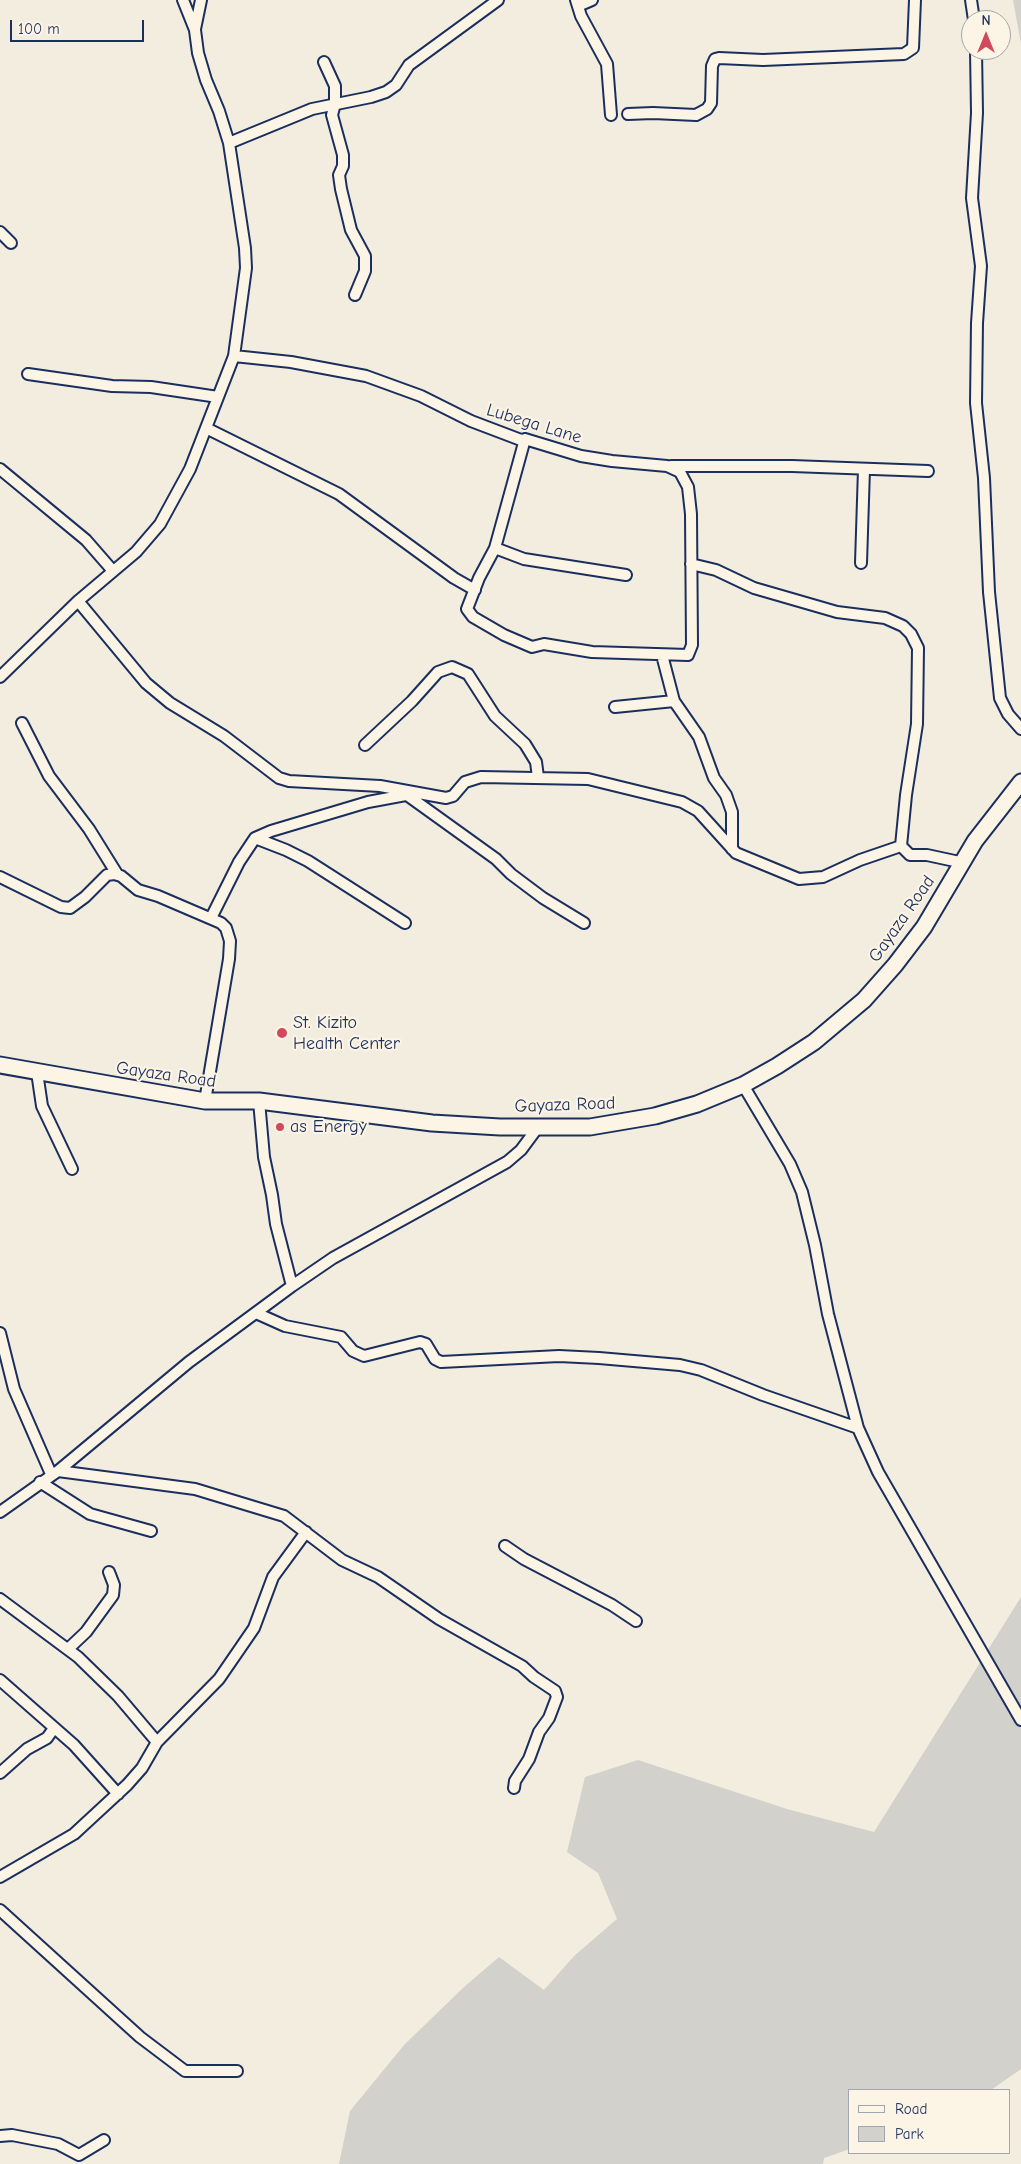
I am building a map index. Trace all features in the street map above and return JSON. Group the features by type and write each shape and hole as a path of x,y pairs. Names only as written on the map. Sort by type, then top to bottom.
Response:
{"main road":[{"name":"Gayaza Road","path":"0,1065 205,1102 259,1101 432,1123 538,1127 590,1126 646,1118 697,1104 743,1085 814,1042 864,1000 895,965 924,927 988,822 1021,782"}],"street":[{"path":"0,676 78,601 136,552 160,524 190,469 234,356 246,261 229,143 198,54 195,30 183,0"},
{"path":"195,30 201,0"},
{"path":"229,143 312,109 371,97 386,92 396,85 409,65 498,0"},
{"path":"592,0 577,3 594,42 607,64 610,115"},
{"path":"628,114 696,115 707,109 712,103 712,66 716,59 719,58 762,60 904,54 913,48 915,0"},
{"path":"976,60 977,113 972,198 981,266 977,323 976,403 984,478 989,592 1000,698 1008,714 1021,729"},
{"path":"324,62 333,78 335,104 332,115 343,155 339,175 340,189 351,230 365,256 365,271 355,296"},
{"path":"0,232 10,243"},
{"name":"Lubega Lane","path":"234,356 291,362 366,376 421,396 504,434 582,456 619,462 667,466 864,469 928,472"},
{"path":"28,374 112,386 151,387 218,397"},
{"path":"206,428 339,494 454,578 475,590"},
{"path":"525,439 495,548 479,578 467,610 473,617 504,635 532,647 544,644 592,652 682,656 688,655 692,650 692,564 688,487 680,472 667,466"},
{"path":"0,469 86,540 113,571"},
{"path":"862,563 864,469"},
{"path":"495,548 524,559 626,575"},
{"path":"692,564 716,570 754,588 837,612 885,618 903,626 911,634 918,648 917,724 906,795 901,846"},
{"path":"78,601 146,683 170,703 224,736 279,778 290,781 380,786 412,794 446,798 453,796 465,782 482,777 588,779 682,802 698,811 736,853 799,879 811,880 823,877 860,860 901,846"},
{"path":"662,655 674,701 699,738 714,778 726,795 732,812 732,849"},
{"path":"365,745 438,672 452,667 468,674 495,716 525,744 536,762 538,777"},
{"path":"616,708 674,701"},
{"path":"22,723 50,776 89,829 117,874 138,890 210,918 226,928 230,941 205,1102"},
{"path":"210,918 232,874 255,838 271,831 360,804 412,794 496,859 510,874 543,898 584,923"},
{"path":"255,838 308,861 405,923"},
{"path":"901,846 910,855 927,855 964,863"},
{"path":"0,877 60,907 70,908 85,897 107,875 117,874"},
{"path":"37,1072 42,1106 72,1169"},
{"path":"743,1085 790,1164 802,1192 815,1245 828,1314 858,1428 878,1472 1021,1720"},
{"path":"259,1101 264,1157 276,1224 292,1286"},
{"path":"0,1512 54,1473 145,1397 292,1286 333,1258 507,1162 520,1150 538,1127"},
{"path":"256,1313 285,1326 341,1337 353,1350 364,1356 420,1342 426,1344 435,1359 442,1362 559,1356 680,1365 701,1370 763,1395 858,1428"},
{"path":"0,1333 14,1389 54,1473"},
{"path":"54,1473 195,1489 284,1516 342,1560 378,1577 439,1619 516,1662 555,1691 557,1697 556,1703 539,1732 529,1759 515,1781 514,1788"},
{"path":"40,1482 90,1514 151,1531"},
{"path":"0,1877 74,1834 118,1794 142,1768 157,1742 219,1679 254,1628 273,1577 306,1532"},
{"path":"505,1546 524,1560 612,1605 636,1621"},
{"path":"68,1648 86,1632 113,1595 114,1585 109,1572"},
{"path":"0,1599 68,1648 118,1696 157,1742"},
{"path":"0,1680 87,1758 118,1794"},
{"path":"0,1773 27,1749 47,1738 54,1728"},
{"path":"0,1910 140,2037 185,2071 236,2071"},
{"path":"0,2136 12,2136 58,2144 79,2155 104,2140"}],"green space":[{"path":"1013,0 1021,0 1021,44"},
{"path":"1021,1597 1021,2069 992,2089 848,2089 848,2150 824,2158 823,2164 339,2164 350,2111 404,2045 464,1987 499,1957 544,1990 574,1956 617,1919 598,1873 567,1852 585,1777 638,1760 787,1809 874,1832"}],"place":[{"name":"St. Kizito Health Center","path":"282,1033"},
{"name":"as Energy","path":"280,1127"}]}
